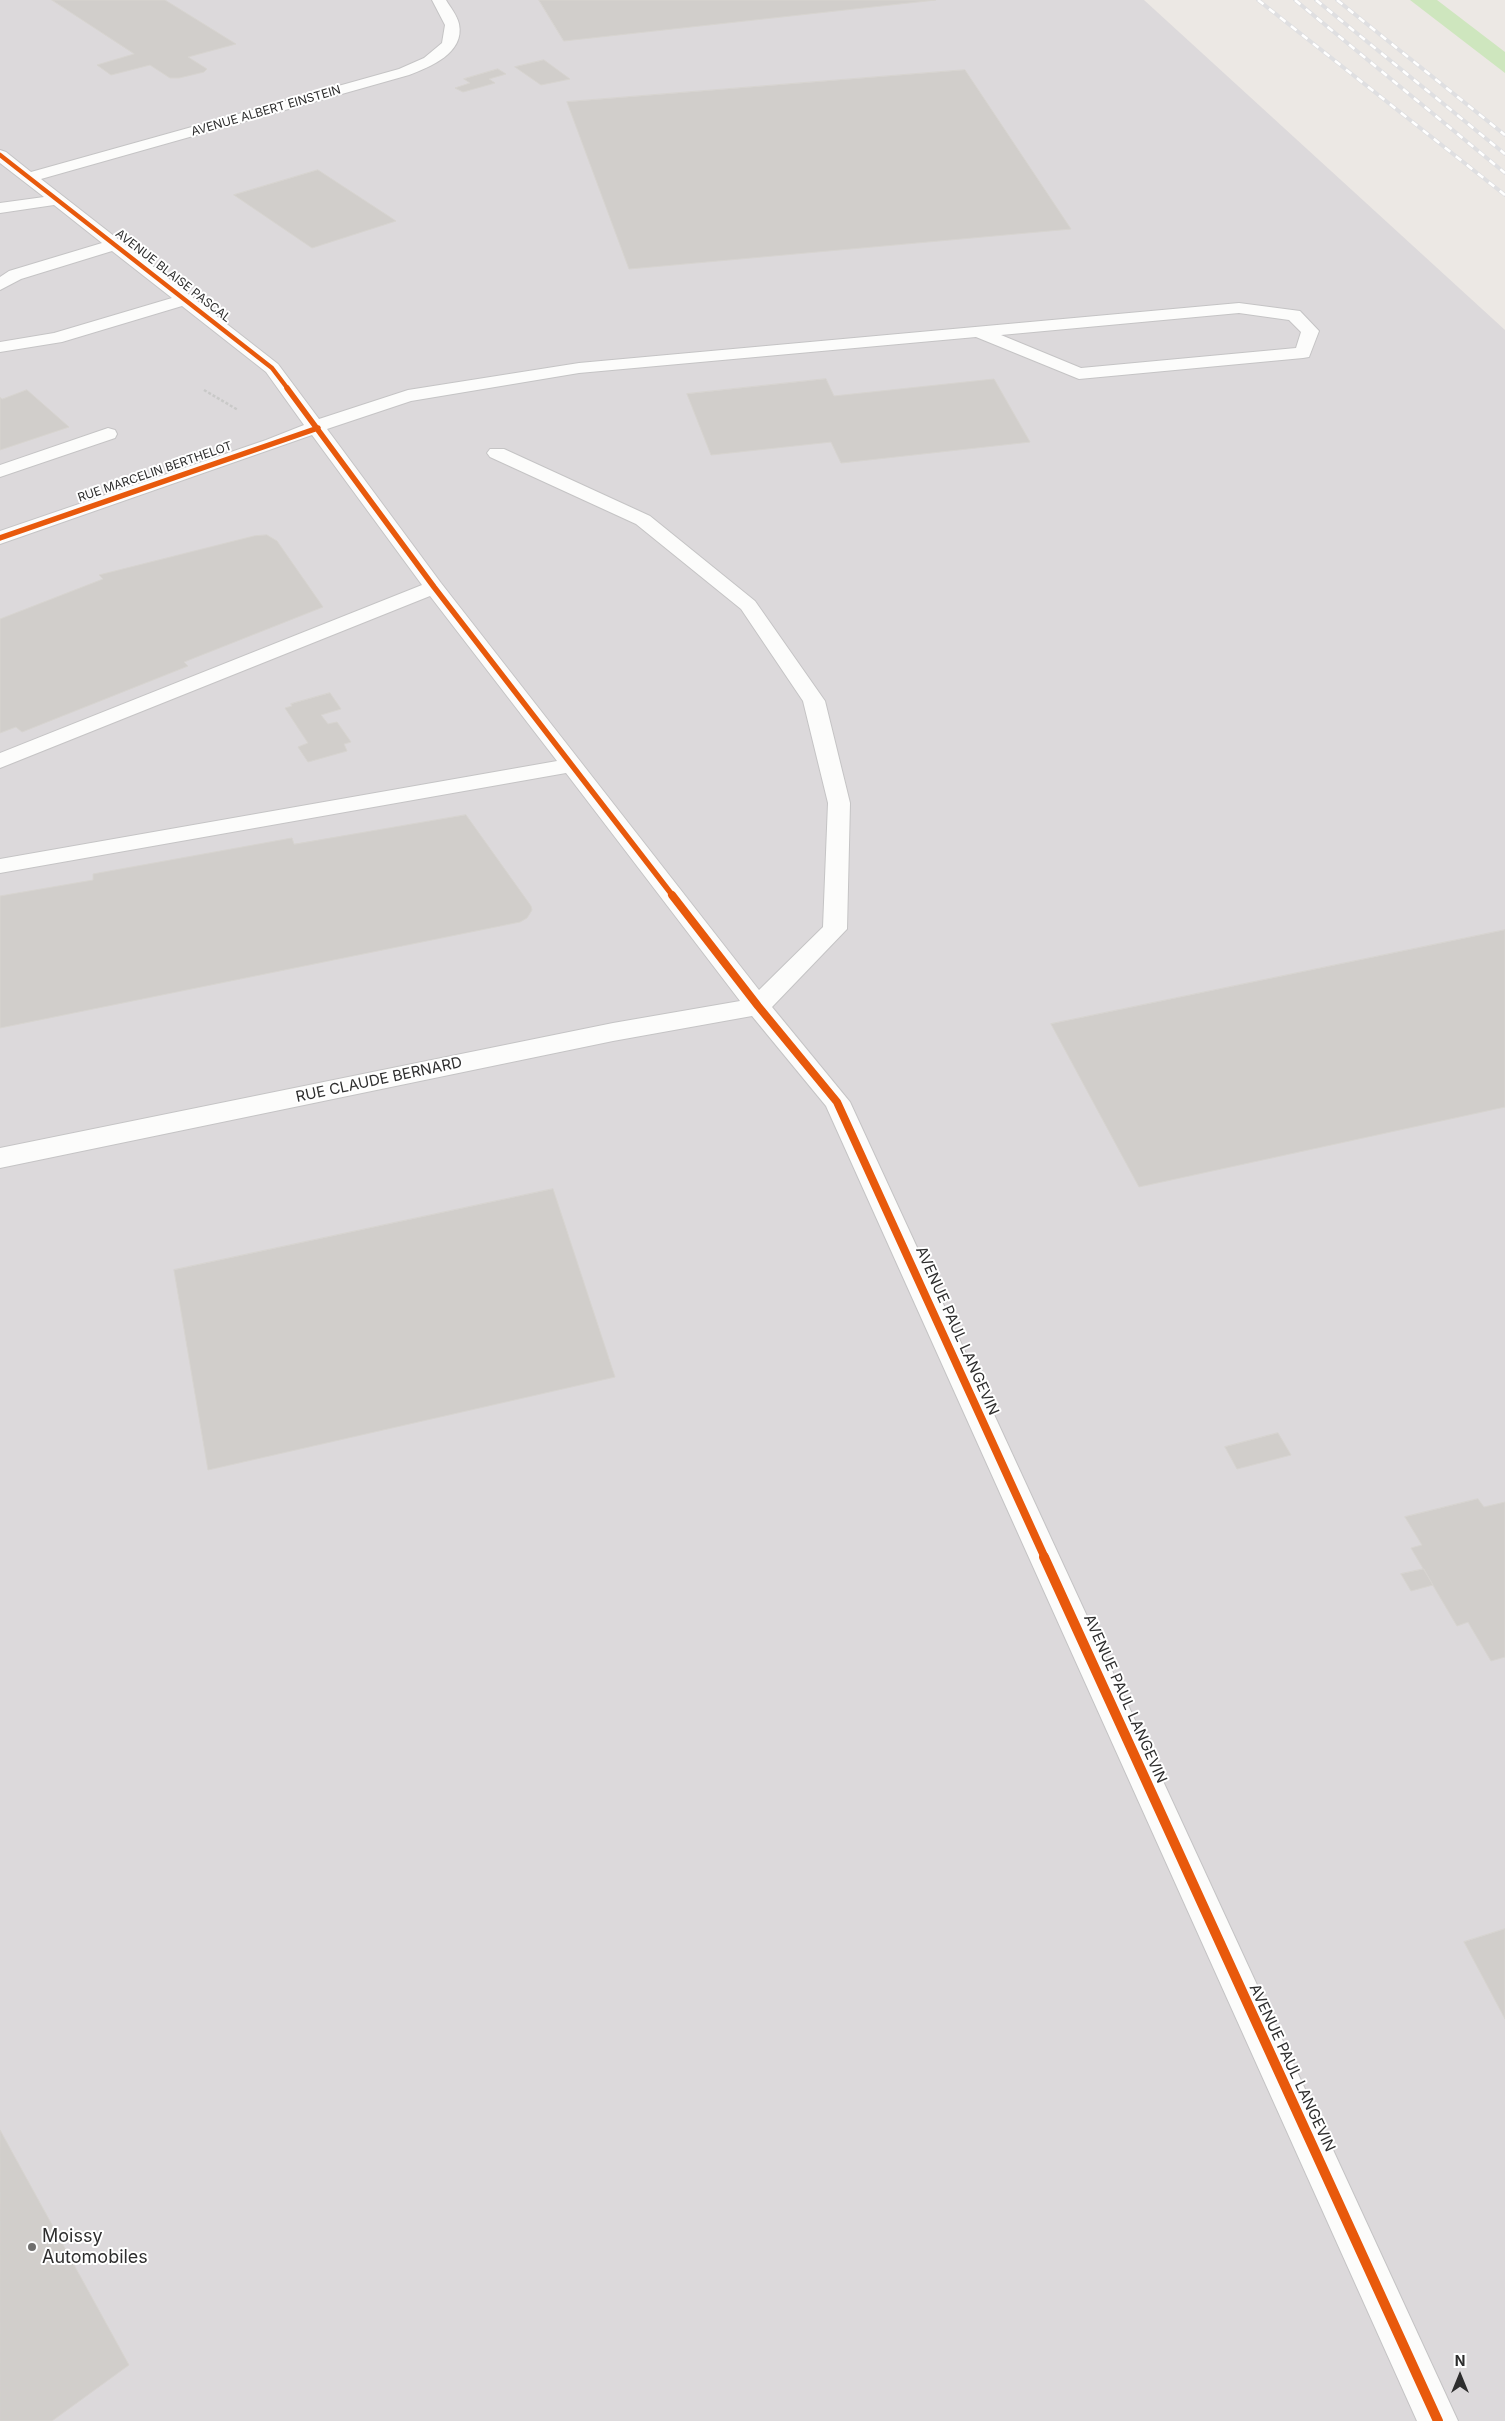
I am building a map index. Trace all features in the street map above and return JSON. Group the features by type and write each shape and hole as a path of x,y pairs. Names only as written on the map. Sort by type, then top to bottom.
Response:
{"street":[{"name":"AVENUE ALBERT EINSTEIN","path":"30,178 404,72 434,59 450,43 452,25 439,0"},
{"name":"AVENUE BLAISE PASCAL","path":"0,155 272,368 434,587 572,765"},
{"path":"0,208 58,200"},
{"path":"0,285 15,275 113,245"},
{"path":"0,346 56,338 185,300"},
{"name":"RUE MARCELIN BERTHELOT","path":"0,538 318,428 340,417 408,396 579,368 1239,308 1294,315 1310,331 1303,353 1079,374 979,332"},
{"path":"0,471 108,434"},
{"path":"497,453 643,520 748,605 814,701 839,803 835,929 758,1006"},
{"path":"0,760 434,587"},
{"path":"0,866 572,765"},
{"name":"AVENUE PAUL LANGEVIN","path":"572,765 758,1006 838,1102 1438,2421"},
{"name":"RUE CLAUDE BERNARD","path":"0,1158 613,1032 758,1006"}],"shaded area":[{"path":"0,0 1144,0 1505,330 1505,2421 0,2421"}],"green space":[{"path":"1410,0 1437,0 1505,52 1505,73"}],"building":[{"path":"52,0 165,0 236,44 188,57 207,69 204,72 179,78 170,78 150,65 111,75 97,65 134,54"},
{"path":"539,0 936,0 564,41"},
{"path":"544,60 570,79 541,85 515,67"},
{"path":"498,69 506,74 489,79 495,83 463,92 455,88 470,83 464,79"},
{"path":"965,70 1071,229 629,269 567,102"},
{"path":"318,170 396,221 312,248 234,195"},
{"path":"826,379 834,396 994,379 1030,442 841,463 831,442 711,455 687,394"},
{"path":"27,390 69,427 0,450 0,397 2,399"},
{"path":"267,535 277,541 323,607 184,662 188,666 22,732 16,727 0,733 0,619 103,579 99,575 254,536"},
{"path":"330,693 341,709 321,715 328,724 337,722 351,742 344,744 347,751 308,762 298,747 308,743 285,708 292,706 291,704"},
{"path":"466,815 531,906 532,910 527,918 520,922 0,1028 0,896 93,880 93,874 292,838 294,844"},
{"path":"1505,930 1505,1107 1139,1187 1051,1024"},
{"path":"553,1189 615,1377 208,1470 174,1270"},
{"path":"1278,1433 1291,1455 1237,1469 1225,1447"},
{"path":"1478,1499 1484,1507 1505,1502 1505,1657 1491,1661 1468,1622 1457,1626 1411,1548 1422,1545 1405,1517"},
{"path":"1424,1569 1433,1585 1411,1591 1401,1574"},
{"path":"1505,1929 1505,2019 1464,1942"},
{"name":"Moissy Automobiles","path":"0,2130 129,2365 52,2421 0,2421"}],"railway":[{"path":"1258,0 1505,195"},
{"path":"1295,0 1505,173"},
{"path":"1316,0 1505,154"},
{"path":"1337,0 1505,135"}],"cycle path":[{"path":"0,155 272,368 434,587 758,1006 837,1102 1438,2421"},
{"path":"0,538 318,428"}],"place":[{"name":"Moissy Automobiles","path":"32,2247"}]}
